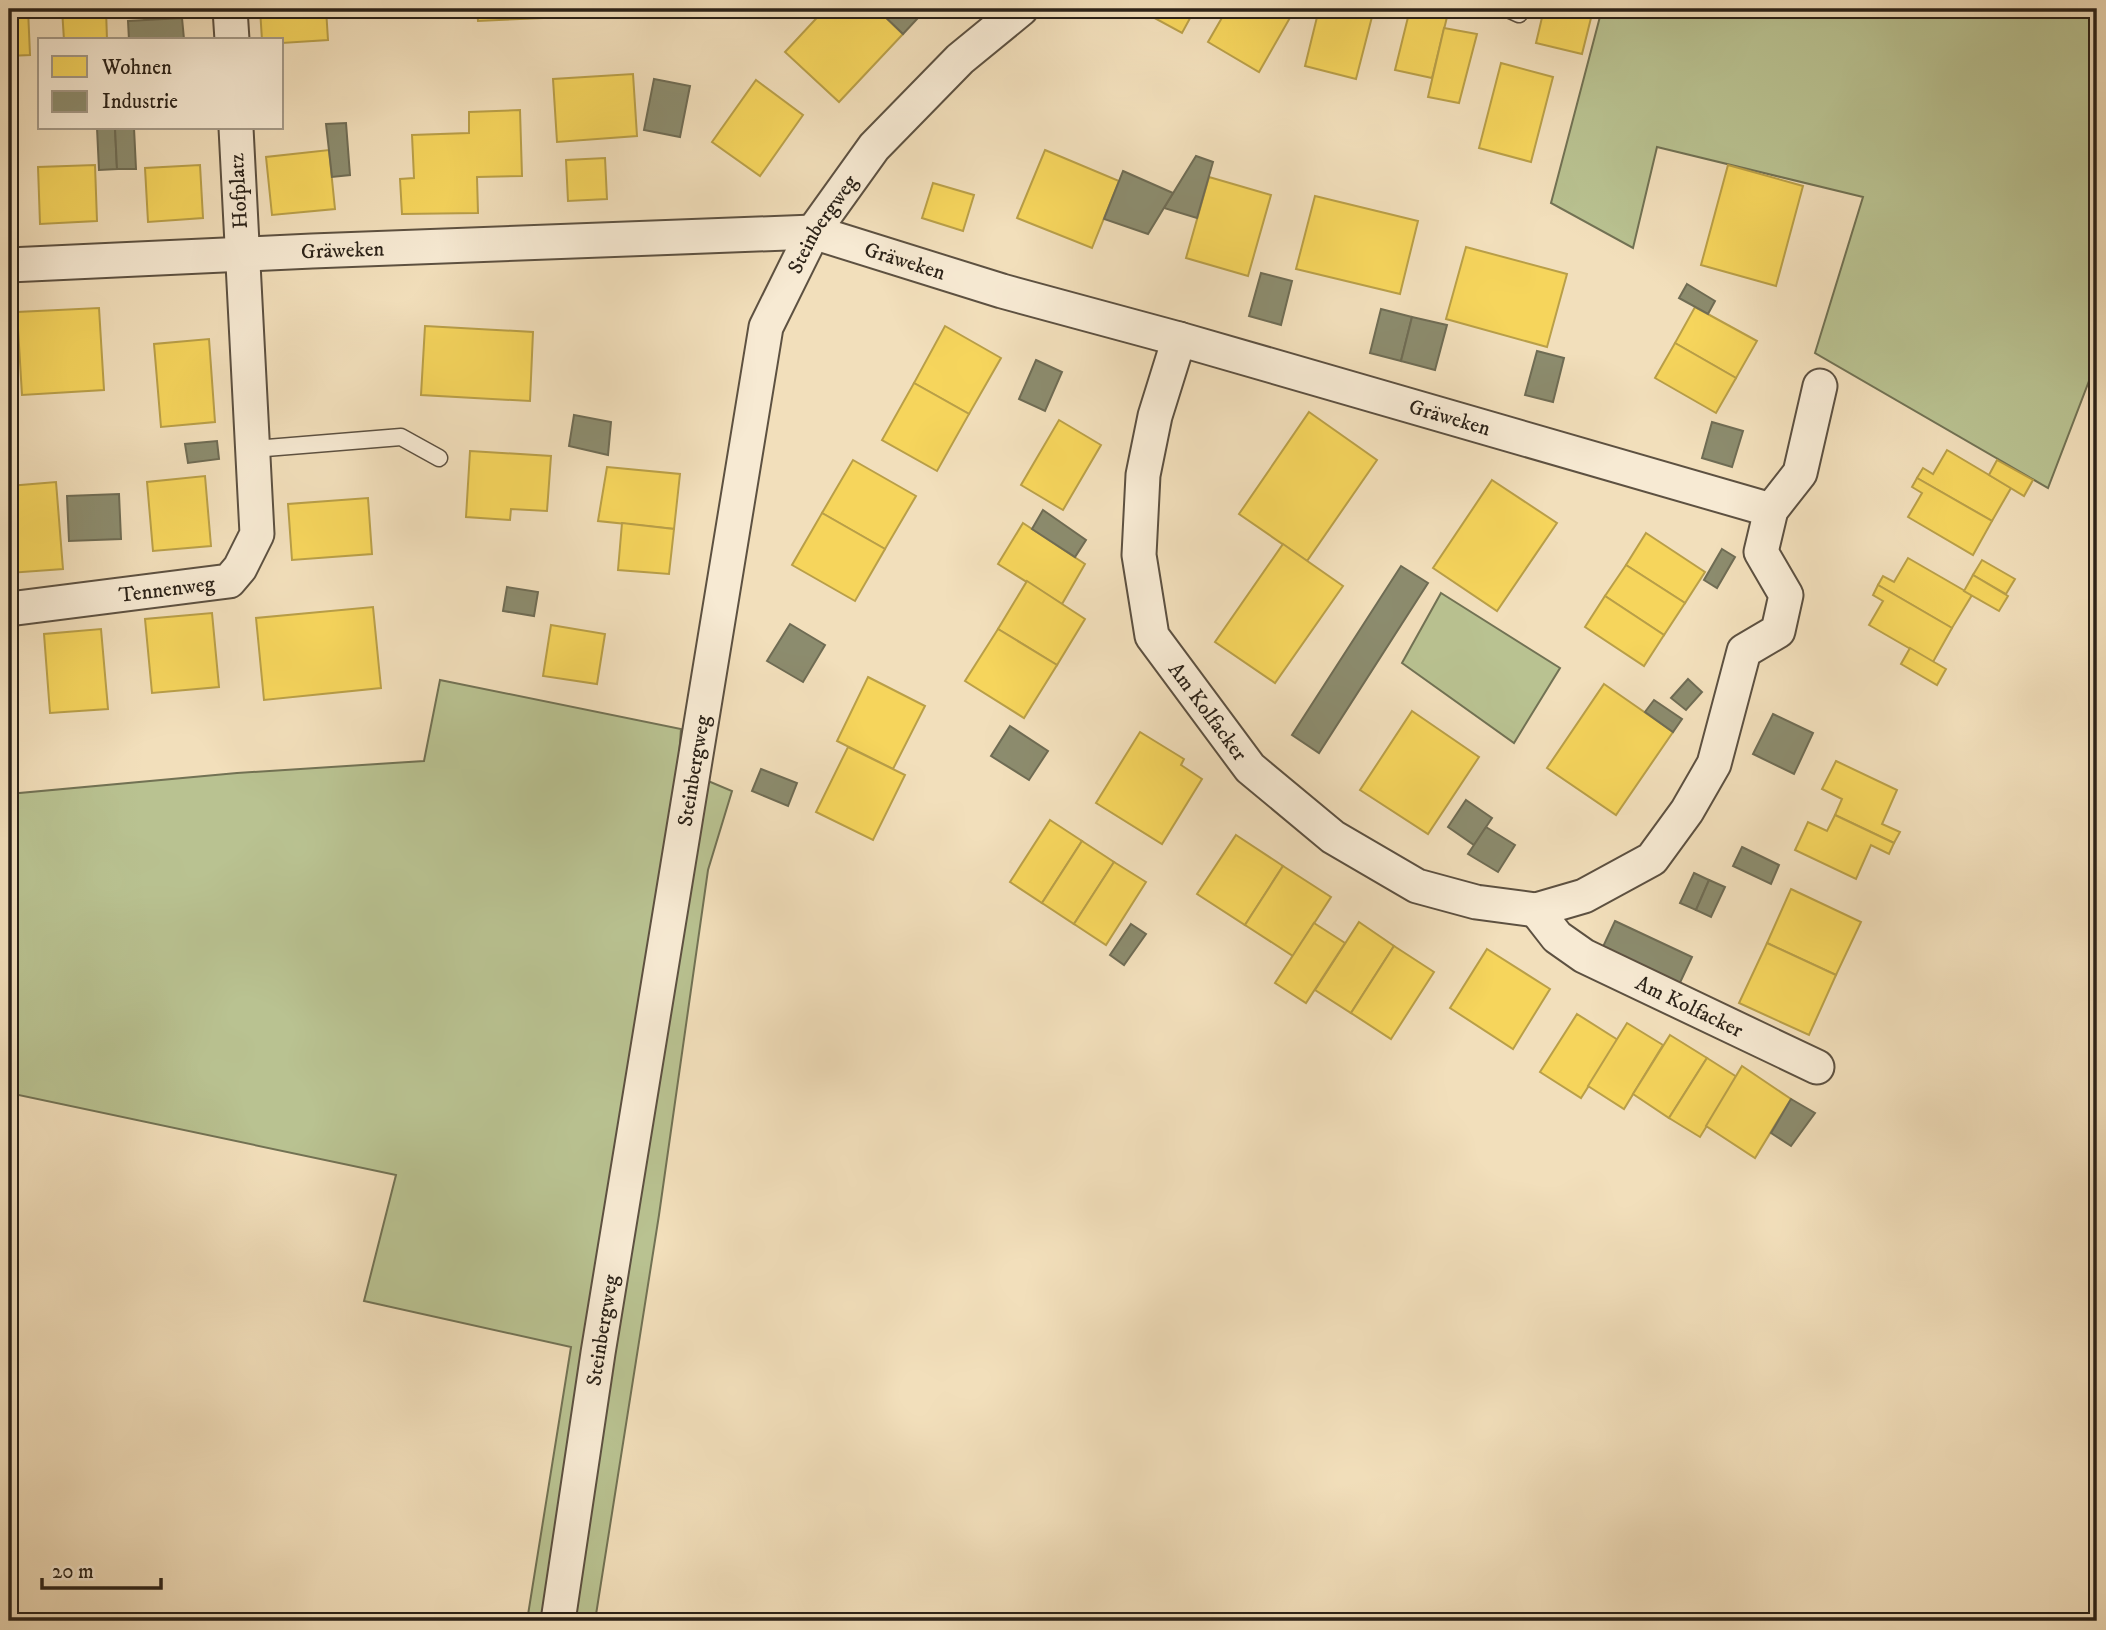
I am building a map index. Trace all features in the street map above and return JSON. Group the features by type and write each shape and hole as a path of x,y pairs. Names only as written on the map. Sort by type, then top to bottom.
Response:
{"street":[{"path":"230,9 232,38"},
{"name":"Steinbergweg","path":"558,1621 598,1353 766,327 813,232 874,147 960,58 1021,9"},
{"name":"Hofplatz","path":"236,130 241,255"},
{"name":"Gräweken","path":"9,265 813,232 1002,291 1179,339 1771,510"},
{"name":"Tennenweg","path":"9,609 229,581 240,568 257,534 241,255"},
{"name":"Am Kolfacker","path":"1179,339 1155,416 1143,475 1139,555 1152,636 1250,768 1333,836 1416,886 1476,902 1536,910 1584,896 1652,859 1686,811 1714,764 1744,651 1778,631 1786,595 1761,552 1771,510 1800,473 1820,386"},
{"name":"Am Kolfacker","path":"1536,910 1557,937 1584,956 1817,1067"}],"lane":[{"path":"253,449 401,437 439,458"}],"green space":[{"path":"1602,9 2097,9 2097,360 2048,488 1815,353 1863,197 1657,147 1633,248 1551,203"},
{"path":"1441,593 1560,668 1514,743 1402,663"},
{"path":"440,680 681,729 678,771 548,1621 527,1621 571,1347 364,1301 396,1175 9,1093 9,794 237,773 424,761"},
{"path":"701,778 732,791 708,870 659,1215 595,1621 572,1621"}],"building: Wohnen":[{"path":"9,9 28,9 30,55 9,56"},
{"path":"62,9 106,9 107,38 64,38"},
{"path":"143,9 193,9 194,17 144,20"},
{"path":"260,9 326,9 328,40 284,43 284,38 262,38"},
{"path":"379,9 434,9 434,10 379,13"},
{"path":"477,9 543,9 543,18 478,21"},
{"path":"825,9 877,9 903,34 839,102 785,52"},
{"path":"1138,9 1195,9 1182,33"},
{"path":"1227,9 1278,9 1291,16 1259,72 1208,42"},
{"path":"1319,9 1374,9 1356,79 1305,66"},
{"path":"1410,9 1431,9 1448,13 1432,78 1395,70"},
{"path":"1544,9 1593,10 1582,54 1536,43"},
{"path":"1444,28 1477,34 1459,103 1428,97"},
{"path":"1501,63 1553,77 1531,162 1479,148"},
{"path":"633,74 637,136 557,142 553,79"},
{"path":"756,80 803,115 760,176 712,142"},
{"path":"520,110 522,176 477,177 478,213 402,214 400,179 414,178 412,135 469,133 469,112"},
{"path":"329,150 335,209 272,215 266,157"},
{"path":"1045,150 1119,181 1092,248 1017,218"},
{"path":"605,158 607,199 568,201 566,160"},
{"path":"95,165 97,221 40,224 38,167"},
{"path":"200,165 203,218 148,222 145,168"},
{"path":"1728,165 1803,186 1776,286 1701,265"},
{"path":"1209,177 1271,195 1248,276 1186,258"},
{"path":"933,183 974,195 963,231 922,218"},
{"path":"1315,196 1418,221 1400,294 1296,269"},
{"path":"1466,247 1567,274 1547,347 1446,319"},
{"path":"1695,307 1757,341 1736,378 1675,343"},
{"path":"99,308 104,390 22,395 17,312"},
{"path":"425,326 533,332 530,401 421,395"},
{"path":"945,326 1001,358 969,414 914,383"},
{"path":"209,339 215,422 161,427 154,344"},
{"path":"1675,343 1736,378 1716,413 1655,378"},
{"path":"914,383 969,414 937,471 882,440"},
{"path":"1309,412 1377,460 1307,561 1239,514"},
{"path":"1059,420 1101,445 1063,510 1021,485"},
{"path":"1947,450 2011,488 1992,521 1917,478 1923,468 1933,474"},
{"path":"470,451 551,456 547,511 511,509 510,520 466,517"},
{"path":"853,460 916,496 885,549 822,513"},
{"path":"1997,460 2033,480 2024,496 1989,475"},
{"path":"607,467 680,474 674,529 598,521"},
{"path":"205,476 211,546 153,551 147,482"},
{"path":"1917,478 1992,521 1973,555 1908,517 1922,493 1912,487"},
{"path":"1492,480 1557,523 1497,611 1433,568"},
{"path":"56,482 63,569 9,573 9,486"},
{"path":"368,498 372,554 292,560 288,504"},
{"path":"822,513 885,549 855,601 792,565"},
{"path":"622,523 674,529 669,574 618,570"},
{"path":"1023,523 1085,564 1062,604 998,564"},
{"path":"1646,533 1705,572 1685,603 1626,565"},
{"path":"1283,544 1343,586 1275,683 1215,642"},
{"path":"1908,558 1972,595 1952,628 1878,585 1883,576 1894,582"},
{"path":"1982,560 2015,579 2006,594 1973,575"},
{"path":"1626,565 1685,603 1664,635 1605,596"},
{"path":"1973,575 2008,596 1999,611 1964,591"},
{"path":"1027,581 1085,619 1057,665 998,629"},
{"path":"1878,585 1952,628 1933,662 1869,625 1883,601 1873,595"},
{"path":"1605,596 1664,635 1644,666 1585,627"},
{"path":"373,607 381,688 264,700 256,618"},
{"path":"212,613 219,687 152,693 145,619"},
{"path":"551,625 605,634 597,684 543,676"},
{"path":"101,629 108,709 50,713 44,634"},
{"path":"998,629 1057,665 1024,718 965,681"},
{"path":"9,632 12,632 17,708 9,709"},
{"path":"1910,648 1946,669 1937,685 1901,664"},
{"path":"868,677 925,706 893,769 837,741"},
{"path":"1604,684 1673,732 1616,815 1547,768"},
{"path":"1412,711 1479,757 1428,834 1360,790"},
{"path":"1140,732 1184,759 1181,765 1202,779 1162,844 1096,803"},
{"path":"848,747 905,775 873,840 816,812"},
{"path":"1836,761 1897,790 1882,824 1900,832 1894,843 1835,815 1842,799 1822,789"},
{"path":"1835,815 1894,843 1889,854 1871,845 1856,879 1795,850 1808,822 1827,831"},
{"path":"1050,820 1082,841 1042,903 1010,882"},
{"path":"1236,835 1283,866 1245,925 1197,894"},
{"path":"1082,841 1114,862 1074,924 1042,903"},
{"path":"1114,862 1146,882 1106,945 1074,924"},
{"path":"1283,866 1331,897 1293,956 1245,925"},
{"path":"1791,889 1861,922 1836,975 1767,943"},
{"path":"1359,922 1394,946 1351,1013 1315,990"},
{"path":"1314,923 1345,943 1306,1003 1275,983"},
{"path":"1767,943 1836,975 1809,1035 1739,1003"},
{"path":"1394,946 1434,972 1391,1039 1351,1013"},
{"path":"1487,949 1550,989 1513,1049 1450,1008"},
{"path":"1577,1014 1618,1040 1581,1098 1540,1072"},
{"path":"1627,1023 1663,1045 1624,1109 1588,1086"},
{"path":"1670,1035 1707,1058 1669,1118 1633,1094"},
{"path":"1707,1058 1737,1077 1700,1137 1669,1118"},
{"path":"1742,1066 1791,1099 1755,1158 1706,1126"}],"building: Industrie":[{"path":"877,9 907,9 917,19 903,34"},
{"path":"182,18 184,38 129,38 128,21"},
{"path":"654,79 690,86 680,137 644,130"},
{"path":"346,123 350,175 332,177 326,124"},
{"path":"97,130 115,130 117,169 99,170"},
{"path":"115,130 134,130 136,169 117,169"},
{"path":"17,144 18,177 9,177 9,145"},
{"path":"1196,156 1213,162 1197,218 1164,208"},
{"path":"1123,171 1173,193 1148,234 1104,219"},
{"path":"1261,273 1292,281 1281,325 1249,316"},
{"path":"1687,284 1715,301 1708,314 1679,298"},
{"path":"1381,309 1412,317 1401,361 1370,353"},
{"path":"1412,317 1447,325 1435,370 1401,361"},
{"path":"1537,351 1564,358 1553,402 1525,395"},
{"path":"1036,360 1062,372 1045,411 1019,399"},
{"path":"574,415 611,422 608,455 569,446"},
{"path":"1712,422 1743,431 1732,467 1702,458"},
{"path":"217,441 219,459 188,463 185,444"},
{"path":"119,494 121,539 69,541 67,496"},
{"path":"1043,510 1086,540 1075,557 1032,529"},
{"path":"1722,549 1735,557 1717,588 1704,580"},
{"path":"1401,566 1428,583 1319,753 1292,735"},
{"path":"507,587 538,592 534,616 503,611"},
{"path":"790,624 825,645 803,682 767,661"},
{"path":"1688,679 1702,692 1686,710 1671,698"},
{"path":"1654,700 1682,719 1673,732 1645,712"},
{"path":"1773,714 1813,733 1794,774 1753,754"},
{"path":"1010,726 1048,751 1029,780 991,756"},
{"path":"761,769 797,783 788,806 752,791"},
{"path":"1466,800 1492,818 1474,845 1448,827"},
{"path":"1486,827 1515,845 1498,872 1468,854"},
{"path":"1742,847 1779,865 1771,884 1733,866"},
{"path":"1694,873 1709,880 1696,910 1680,903"},
{"path":"1709,880 1725,887 1711,917 1696,910"},
{"path":"1615,921 1692,957 1678,987 1601,951"},
{"path":"1131,924 1146,934 1124,965 1110,955"},
{"path":"1791,1099 1815,1113 1791,1146 1771,1133"}]}
